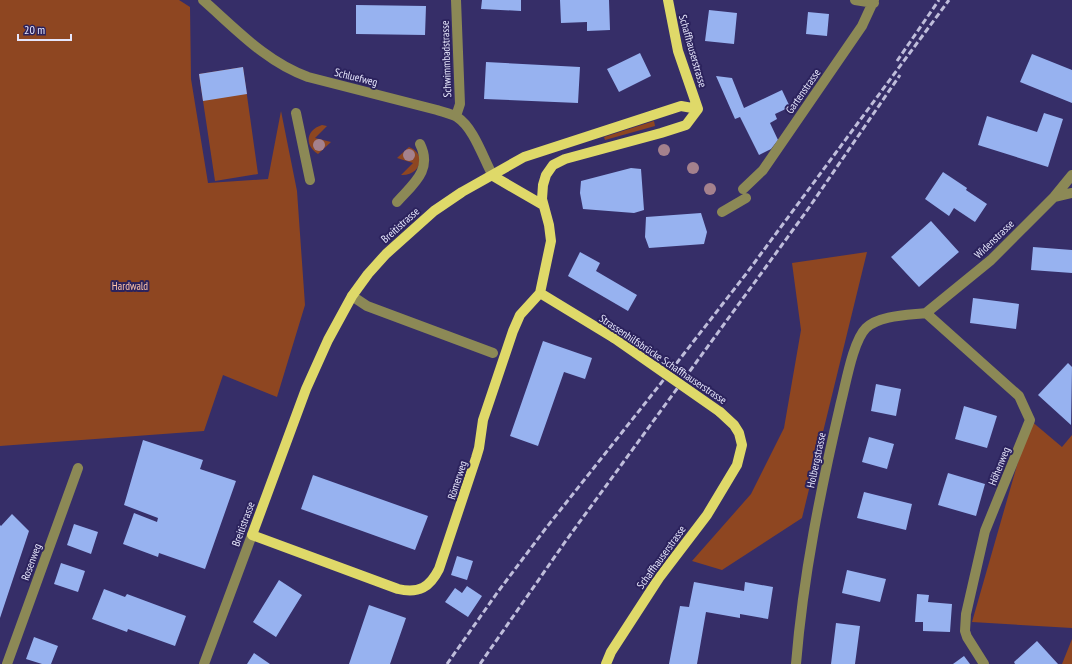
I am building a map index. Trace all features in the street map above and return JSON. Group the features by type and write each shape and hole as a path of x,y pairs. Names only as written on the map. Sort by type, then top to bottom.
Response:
{"main road":[{"name":"Schaffhauserstrasse","path":"668,0 678,51 698,109"},
{"name":"Breitistrasse","path":"252,535 306,389 328,340 352,296 368,274 386,254 434,211 462,192 493,176 524,157 681,106 698,109"},
{"path":"540,293 550,241 548,219 541,193 546,175 553,165 565,159 661,133 686,124 698,109"},
{"path":"493,176 543,205"},
{"name":"Strassenhilfsbrücke Schaffhauserstrasse","path":"540,293 614,338 720,412 734,425 739,433 742,445 737,465"},
{"name":"Römerweg","path":"252,535 398,589 414,591 430,584 440,569 479,448 482,420 513,331 520,315 540,293"},
{"name":"Schaffhauserstrasse","path":"606,664 659,578 707,515 737,465"}],"street":[{"name":"Schluefweg","path":"204,0 247,40 273,60 296,73 456,116 469,129 493,176"},
{"name":"Schwimmbadstrasse","path":"456,0 460,104 456,116"},
{"path":"855,0 874,1"},
{"name":"Gartenstrasse","path":"722,212 744,194 763,170 862,26 874,1"},
{"path":"296,113 310,180"},
{"path":"397,202 422,173 425,163 424,152 420,144"},
{"name":"Widenstrasse","path":"926,313 991,260 1054,197 1072,175"},
{"path":"1054,197 1072,193"},
{"path":"352,296 367,306 493,353"},
{"name":"Holbergstrasse","path":"796,664 799,627 823,479 847,376 860,336 874,321 926,313"},
{"name":"Höhenweg","path":"926,313 1019,396 1030,420 985,531 966,614 965,630 967,637 984,664"},
{"name":"Rosenweg","path":"7,664 78,468"},
{"name":"Breitistrasse","path":"204,664 252,535"}],"green space":[{"name":"Hardwald","path":"0,0 179,0 190,7 191,79 208,183 268,179 281,111 297,191 305,305 277,397 223,375 204,431 0,446"},
{"path":"243,67 258,174 215,181 199,74"},
{"path":"654,121 655,126 605,140 604,137"},
{"path":"322,125 327,126 315,138 331,142 318,154 310,146 309,138 313,130"},
{"path":"409,147 415,150 418,154 420,159 419,164 413,172 401,175 413,163 397,158"},
{"path":"867,252 802,518 722,570 692,561 751,494 784,428 801,330 792,263"},
{"path":"1030,420 1062,447 1072,435 1072,628 972,622"},
{"path":"1072,639 1072,664 1062,664"}],"building":[{"path":"482,0 521,0 521,11 481,9"},
{"path":"560,0 609,0 610,30 587,31 587,22 561,23"},
{"path":"356,5 426,6 425,35 356,34"},
{"path":"709,10 737,13 734,44 705,41"},
{"path":"808,12 829,14 827,36 806,34"},
{"path":"640,53 651,76 619,92 607,69"},
{"path":"1032,54 1072,70 1072,103 1020,82"},
{"path":"486,62 580,67 578,103 484,99"},
{"path":"243,67 247,94 203,101 199,74"},
{"path":"716,76 732,78 744,108 782,90 790,107 775,114 777,119 770,123 778,140 771,149 759,155 740,117 735,119"},
{"path":"1044,113 1063,119 1048,167 978,145 987,116 1037,132"},
{"path":"631,168 641,169 644,210 634,213 583,209 580,193 581,181"},
{"path":"943,172 987,204 975,222 954,208 949,216 925,199"},
{"path":"701,213 707,232 704,244 649,248 645,237 646,217"},
{"path":"931,221 959,252 919,287 891,257"},
{"path":"1033,247 1072,250 1072,273 1031,270"},
{"path":"580,252 600,263 596,271 637,295 628,311 568,276"},
{"path":"973,298 1019,304 1016,329 970,323"},
{"path":"543,341 592,358 585,379 564,372 538,446 510,436"},
{"path":"1068,363 1072,367 1071,425 1038,395"},
{"path":"876,384 901,389 896,416 871,411"},
{"path":"964,406 997,416 987,448 955,439"},
{"path":"869,437 894,444 887,469 862,462"},
{"path":"143,440 203,460 200,469 236,481 205,569 159,553 158,557 123,544 134,513 157,522 158,518 124,505"},
{"path":"948,473 985,484 976,516 938,505"},
{"path":"313,475 428,516 415,550 301,509"},
{"path":"864,492 912,504 906,530 857,518"},
{"path":"12,514 29,531 0,618 0,525 1,526"},
{"path":"74,524 98,532 91,554 67,545"},
{"path":"457,556 473,561 467,580 451,575"},
{"path":"61,563 85,571 78,592 54,584"},
{"path":"847,570 886,579 880,602 842,593"},
{"path":"279,580 302,595 276,637 253,622"},
{"path":"694,582 744,591 745,582 773,587 768,619 740,614 740,618 706,612 697,664 669,664 680,606 689,607"},
{"path":"467,586 482,596 468,617 445,602 455,588 462,593"},
{"path":"104,589 125,597 127,594 186,616 175,646 128,629 127,632 92,619"},
{"path":"917,594 929,595 928,602 952,604 950,632 923,631 923,622 915,622"},
{"path":"369,605 406,618 390,664 349,664"},
{"path":"836,623 860,626 855,664 831,664"},
{"path":"34,637 58,646 51,664 42,664 26,659"},
{"path":"1037,641 1058,664 1015,664 1014,662"},
{"path":"254,653 270,664 247,664"},
{"path":"964,656 970,664 953,664"}],"railway":[{"path":"897,61 939,0"},
{"path":"447,664 497,593 546,528 746,274 949,0"},
{"path":"480,664 565,542 806,212 900,75"}]}
